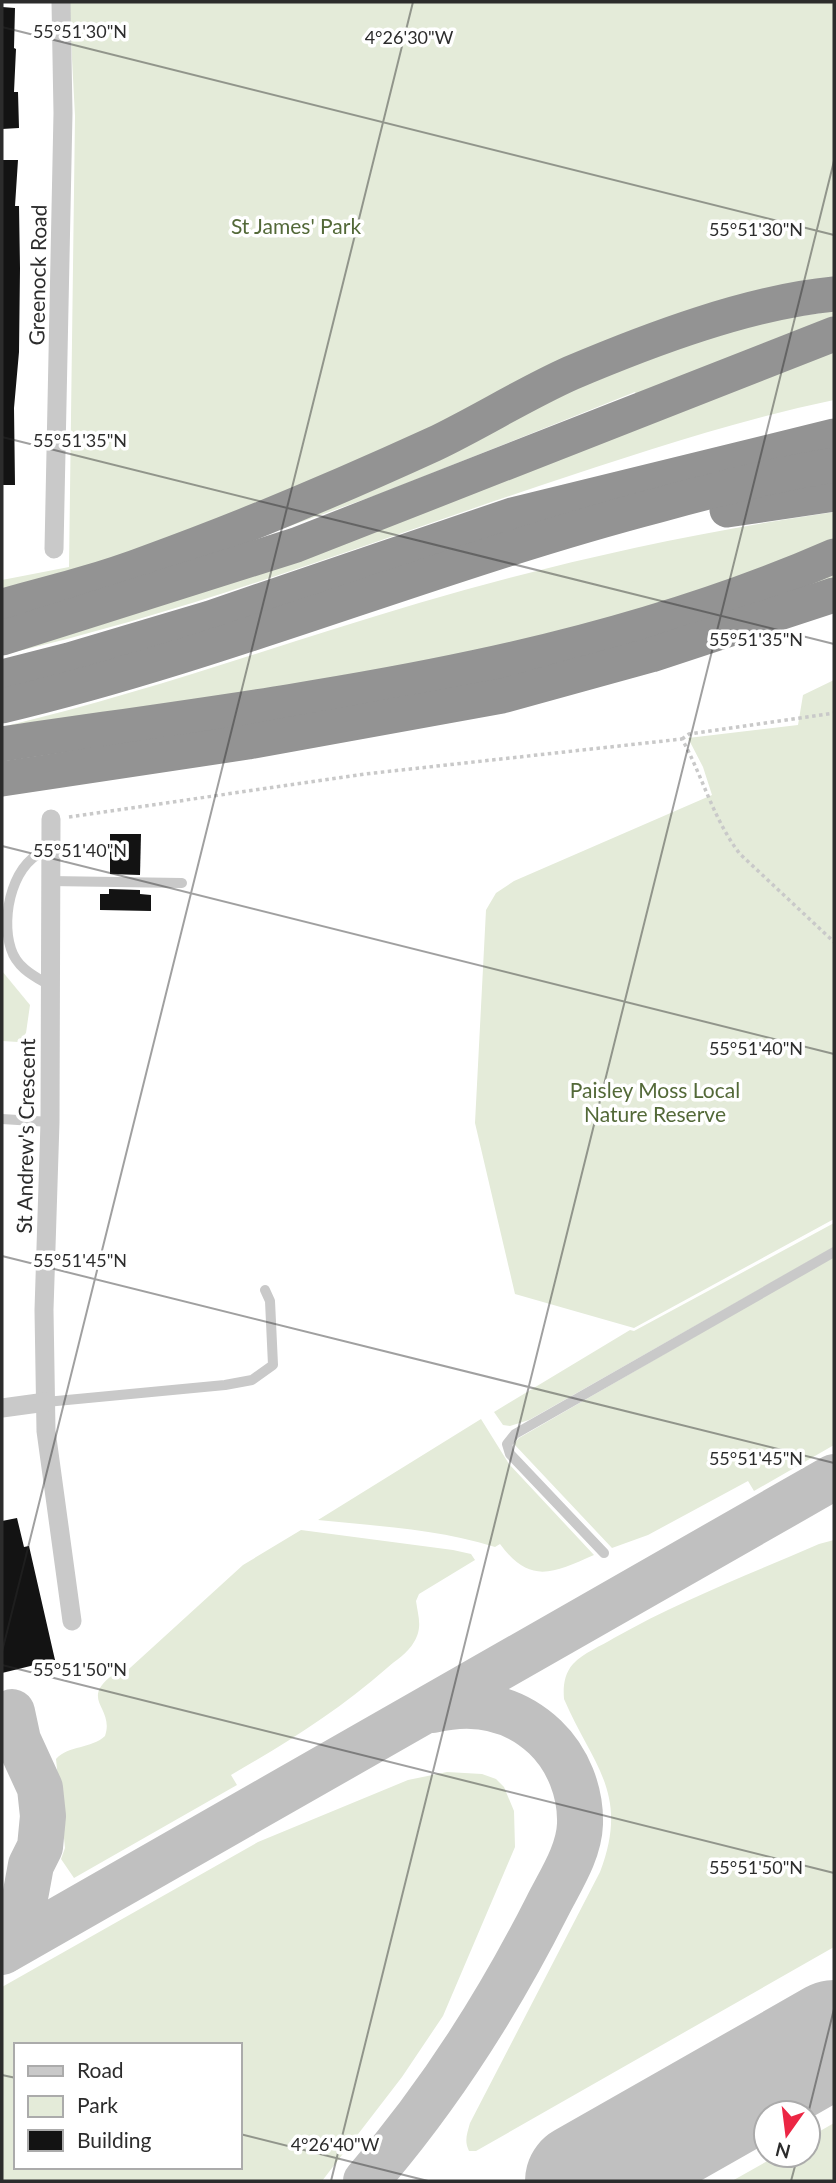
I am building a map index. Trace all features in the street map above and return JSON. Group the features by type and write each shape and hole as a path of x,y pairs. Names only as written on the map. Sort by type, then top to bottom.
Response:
{"highway":[{"path":"2,606 146,564 328,492 447,438 569,374 738,313 813,296 834,294"},
{"path":"2,638 296,545 834,334"},
{"path":"2,677 209,618 661,465 834,417"},
{"path":"512,515 834,436"},
{"path":"2,706 76,688 274,626 495,552 625,514 732,485 834,465"},
{"path":"274,626 628,530 760,503 834,494"},
{"path":"2,744 361,691 469,670 597,639 678,615 794,573 834,555"},
{"path":"2,779 248,742 502,696 651,655 834,595"}],"street":[{"name":"Greenock Road","path":"54,549 63,126 61,2"},
{"name":"St Andrew's Crescent","path":"51,819 50,1122 44,1310 46,1431 72,1620"},
{"path":"2,1408 46,1402"}],"lane":[{"path":"50,985 22,968 11,951 7,915 18,877 29,859 37,852 51,849"},
{"path":"50,881 182,884"},
{"path":"2,1119 50,1122"},
{"path":"604,1553 510,1454 506,1444 515,1434 834,1252"},
{"path":"46,1402 225,1385 252,1380 273,1365 270,1301 265,1290"}],"path":[{"path":"51,819 365,774 682,739 689,734 834,713"},
{"path":"682,739 698,767 711,806 740,854 834,942"}],"green space":[{"name":"St James' Park","path":"69,2 834,2 834,287 270,506 2,597 2,580 69,567 75,116"},
{"path":"834,311 834,400 685,439 205,599 2,655 2,652 642,410 635,392 382,493 276,531 609,370 754,323"},
{"path":"834,512 834,581 413,668 2,727 107,699 419,603 522,575 677,539"},
{"name":"Paisley Moss Local Nature Reserve","path":"834,680 834,1219 634,1328 515,1294 475,1123 486,910 496,893 514,881 712,795 703,767 688,738 798,725 803,695"},
{"path":"2,971 30,1005 26,1033 18,1042 2,1041"},
{"path":"834,1223 834,1247 529,1420 510,1426 503,1425 494,1412 630,1330 634,1331"},
{"path":"834,1256 834,1445 754,1491 748,1481 648,1535 612,1548 514,1444 519,1438"},
{"path":"481,1419 509,1464 594,1555 566,1567 543,1572 522,1566 500,1544 495,1547 430,1532 318,1520"},
{"path":"301,1530 453,1550 471,1554 475,1560 419,1594 416,1601 419,1617 417,1637 405,1653 369,1684 312,1725 231,1775 237,1785 74,1878 61,1859 65,1848 56,1759 67,1751 93,1743 105,1736 106,1718 98,1697 104,1683 114,1674 119,1678 243,1565"},
{"path":"834,1540 834,1947 476,2151 469,2151 466,2141 470,2123 600,1872 608,1845 611,1821 604,1781 564,1699 565,1681 570,1668 587,1653 664,1612 715,1588"},
{"path":"447,1772 482,1774 496,1779 504,1787 514,1811 515,1847 443,2016 402,2077 322,2181 2,2181 2,1987 258,1842 408,1780"},
{"path":"834,2123 834,2181 732,2181 753,2169 822,2169 822,2130"}],"building":[{"path":"2,7 15,8 14,92 18,92 19,128 2,129"},
{"path":"2,160 18,160 15,206 19,206 20,268 19,352 14,408 15,485 2,485"},
{"path":"110,834 141,834 140,875 110,874"},
{"path":"109,889 140,890 140,894 151,895 151,911 100,910 100,894 109,894"},
{"path":"17,1518 24,1547 29,1546 55,1660 2,1673 2,1521"}],"taxiway":[{"path":"2,1952 834,1477"},
{"path":"366,2181 442,2084 487,2015 563,1877 579,1835 580,1812 572,1777 560,1755 545,1737 520,1719 493,1708 464,1706 433,1710"},
{"path":"5,1950 15,1940 19,1930 31,1865 40,1847 43,1816 40,1788 18,1740 12,1712"}],"runway":[{"path":"583,2181 834,2038"}]}
